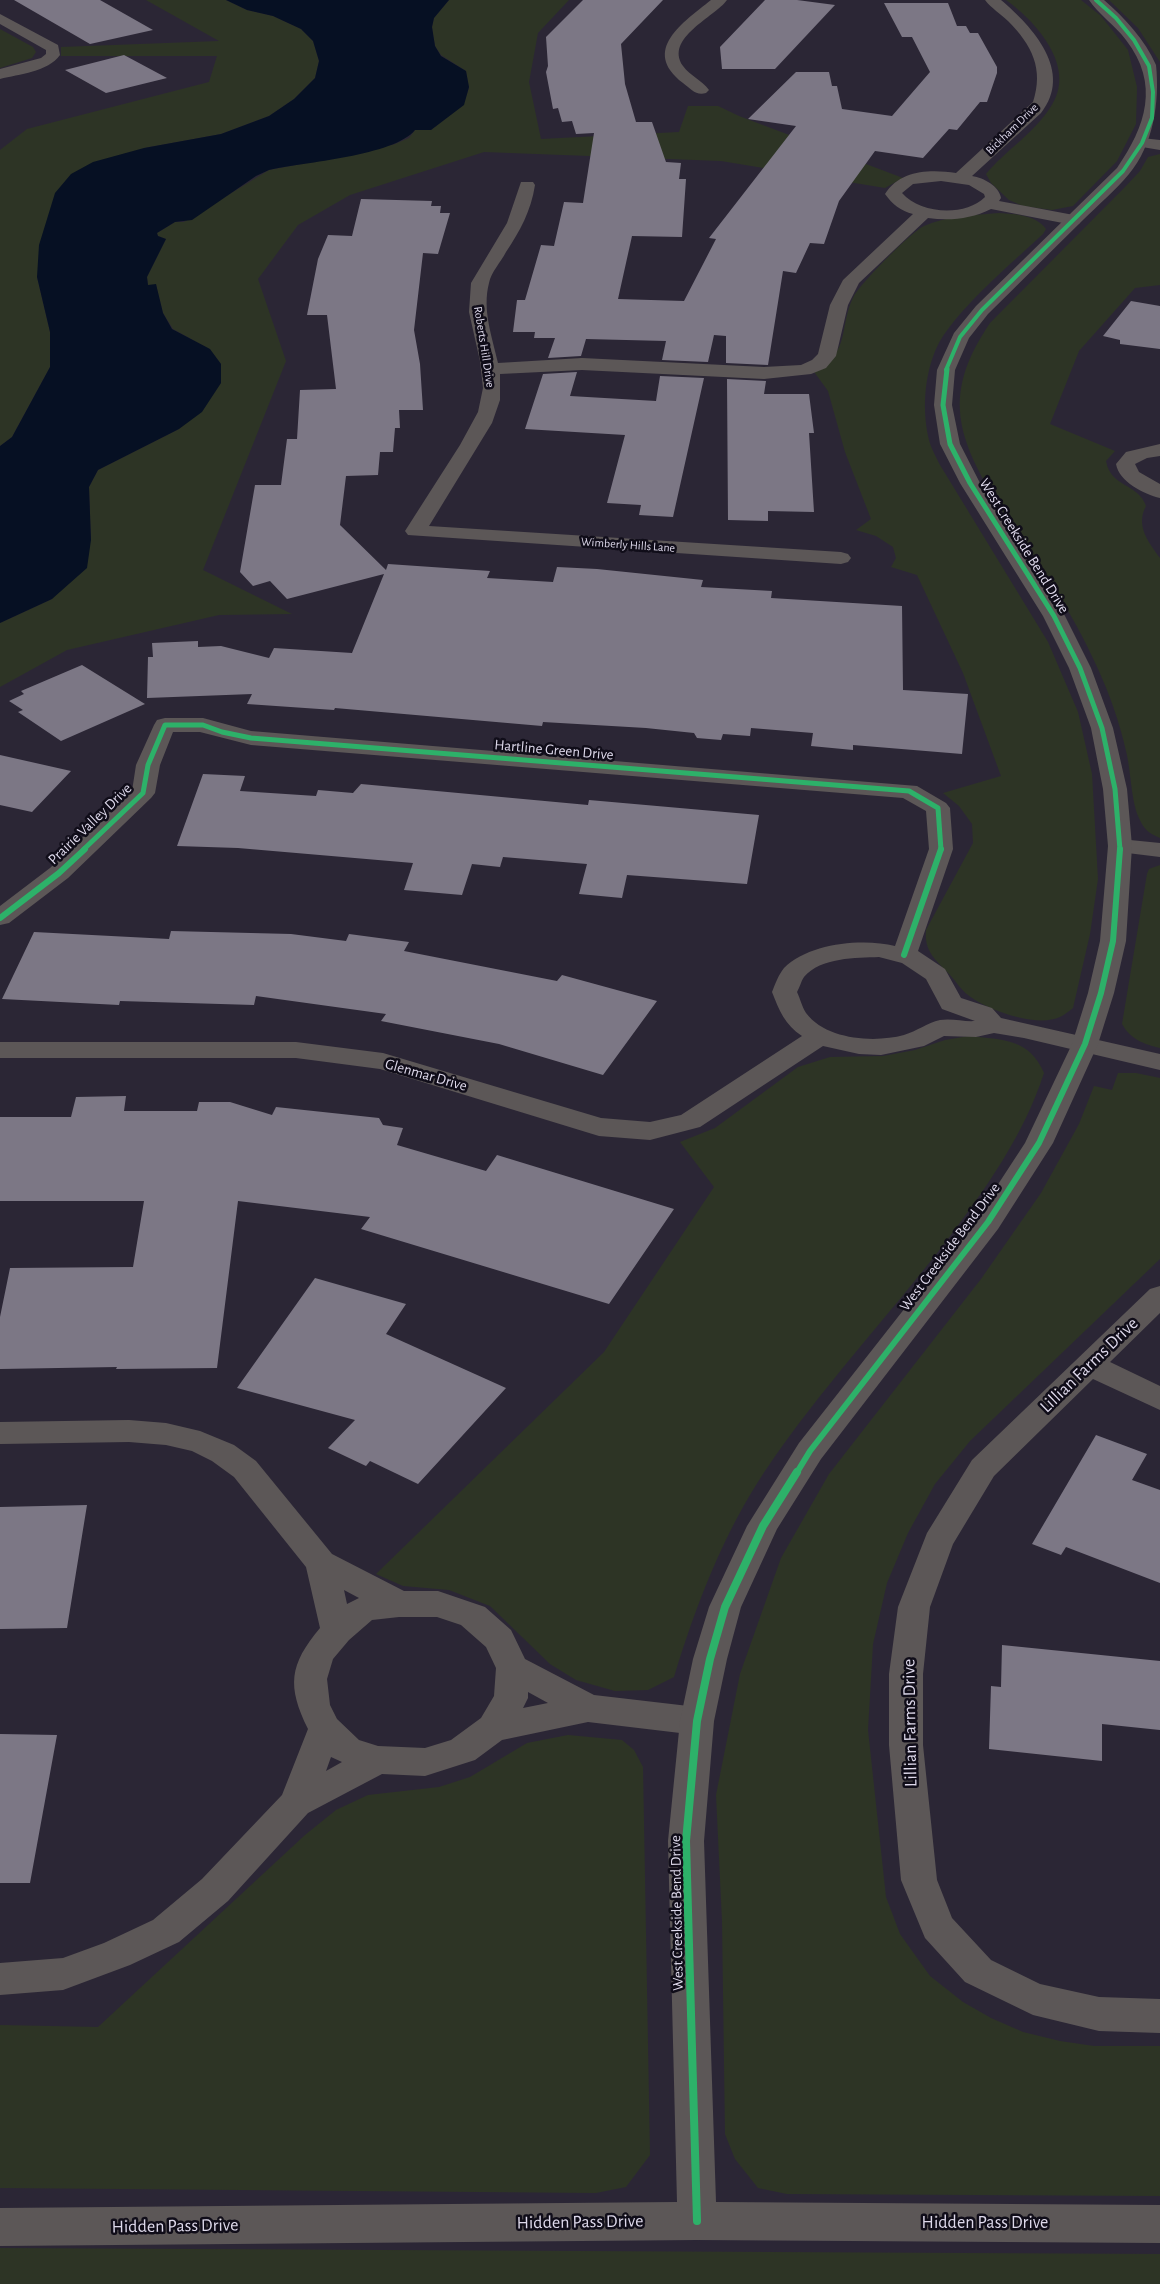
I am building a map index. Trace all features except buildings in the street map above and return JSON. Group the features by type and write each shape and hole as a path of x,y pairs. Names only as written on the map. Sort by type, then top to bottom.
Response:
{"street":[{"path":"700,90 683,79 673,66 670,56 672,44 683,31 720,0"},
{"name":"Bickham Drive","path":"960,178 1028,117 1040,104 1046,90 1043,64 1030,36 1018,22 992,0"},
{"name":"West Creekside Bend Drive","path":"697,2221 686,1841 697,1721 710,1659 725,1607 763,1526 810,1451 988,1222 1039,1143 1085,1044 1102,993 1114,941 1120,846 1114,789 1102,728 1080,668 1054,616 970,483 950,444 943,405 946,370 960,337 982,310 1151,144 1153,92 1149,66 1134,40 1116,18 1096,0"},
{"path":"0,18 53,48 52,55 46,61 0,74"},
{"path":"922,177 960,178 974,181 992,192 993,198 990,204 979,210 963,214 924,212 908,208 897,201 893,194 896,187 907,181 922,177"},
{"name":"Roberts Hill Drive","path":"416,532 476,436 487,412 492,389 490,369 478,325 476,303 481,280 518,220 523,207 527,185"},
{"path":"990,204 1073,220"},
{"path":"490,369 582,364 764,373 804,370 818,364 827,356 839,305 852,280 924,212"},
{"path":"1160,450 1137,453 1126,464 1127,471 1132,476 1160,492"},
{"name":"Wimberly Hills Lane","path":"416,532 841,558"},
{"name":"Hartline Green Drive","path":"165,725 203,725 222,732 250,738 909,791 938,808 942,849 904,955"},
{"name":"Prairie Valley Drive","path":"0,918 59,873 143,793 148,765 165,725"},
{"path":"1120,846 1160,850"},
{"path":"993,1024 983,1014 951,1003 948,989 938,975 923,964 904,955 878,949 851,948 826,953 805,962 791,976 785,991 788,1008 800,1023 820,1036 843,1044 869,1047 894,1046 917,1040 940,1028 976,1029 993,1024 1160,1062"},
{"name":"Glenmar Drive","path":"0,1050 296,1050 383,1061 599,1126 650,1131 690,1120 820,1036"},
{"name":"Lillian Farms Drive","path":"1160,1297 984,1468 938,1542 914,1607 906,1674 906,1745 919,1880 938,1927 978,1971 1033,1999 1098,2014 1160,2016"},
{"path":"1089,1365 1160,1398"},
{"path":"0,1433 129,1431 166,1434 200,1442 224,1452 245,1469 321,1563 399,1604"},
{"path":"321,1563 337,1631"},
{"path":"494,1728 511,1698 513,1668 499,1638 473,1616 438,1604 399,1604 363,1610 337,1631 318,1654 310,1679 313,1705 326,1729 347,1750 378,1760 425,1762 463,1750 494,1728 588,1708 697,1721"},
{"path":"513,1668 588,1708"},
{"path":"296,1803 326,1729"},
{"path":"0,1979 63,1974 118,1954 166,1931 215,1890 296,1803 378,1760"},
{"name":"Hidden Pass Drive","path":"0,2227 697,2221 1160,2224"}],"green space":[{"path":"146,0 226,0 247,10 273,16 301,29 313,41 319,61 315,78 294,99 269,116 221,134 144,148 37,277 50,332 50,367 12,437 0,446 0,150 27,129 209,82 217,56 61,56 61,47 219,41"},
{"path":"449,0 569,0 538,33 529,82 541,139 679,132 688,106 718,106 739,116 903,178 885,188 721,161 484,152 350,195 298,225 258,279 286,361 203,570 292,614 219,615 67,650 0,687 0,623 52,599 91,540 89,487 98,470 179,429 221,383 221,364 209,349 173,329 163,313 156,285 148,285 147,277 166,239 158,236 157,233 175,222 184,222 269,170 366,152 395,144 409,138 415,130 431,130 463,105 469,88 466,71 441,55 435,46 432,27 434,18"},
{"path":"1006,0 1081,0 1101,16 1128,50 1137,87 1136,124 1117,161 1073,206 1052,210 1023,206 1009,200 991,183 986,174 1027,134 1050,108 1057,93 1059,78 1057,63 1041,34 1030,21"},
{"path":"1109,0 1160,0 1160,62 1138,28"},
{"path":"0,29 33,47 36,52 32,58 0,68"},
{"path":"1160,154 1160,285 1135,288 1079,351 1050,424 1115,451 1106,461 1109,470 1113,476 1137,493 1142,499 1146,506 1142,520 1145,534 1160,558 1160,838 1145,828 1136,811 1128,759 1121,730 1111,699 1098,669 1063,602 982,477 963,432 960,399 961,387 972,354 990,323 1126,186 1140,171 1148,157"},
{"path":"999,213 1031,218 1042,224 1046,229 969,304 944,335 936,349 929,371 925,394 925,417 930,443 940,465 1048,642 1078,712 1092,774 1098,879 1090,934 1073,1008 1060,1017 1050,1020 1025,1019 1012,1016 976,1001 963,991 929,950 926,930 973,843 972,824 959,806 943,793 1001,776 963,673 917,575 891,567 896,558 893,547 876,536 856,530 871,519 845,452 828,391 812,369 825,363 839,348 849,307 859,289 887,258 918,230 942,220"},
{"path":"1160,865 1160,1048 1134,1038 1122,1024 1147,874 1149,869"},
{"path":"969,1036 1014,1043 1031,1053 1038,1062 1044,1073 1026,1118 1003,1160 948,1239 808,1411 765,1471 736,1520 712,1571 701,1597 674,1677 648,1690 615,1691 576,1680 550,1664 490,1606 449,1590 403,1586 376,1574 604,1352 714,1187 680,1142 715,1128 798,1067 830,1057 883,1056 915,1050 945,1040"},
{"path":"1118,1073 1136,1073 1160,1078 1160,1259 970,1441 935,1484 908,1533 887,1583 873,1644 868,1730 886,1897 900,1934 930,1976 963,2002 991,2018 1023,2032 1060,2041 1094,2046 1160,2046 1160,2196 787,2194 758,2188 735,2159 725,2134 722,1921 716,1795 740,1674 781,1558 829,1474 981,1279 1041,1193 1079,1124 1094,1086 1112,1090"},
{"path":"568,1735 622,1740 634,1750 643,1767 650,2155 626,2187 596,2193 0,2188 0,2025 98,2027 305,1835 336,1810 368,1795 439,1787 470,1777 527,1743"},
{"path":"0,2248 1160,2254 1160,2284 0,2284"}],"water":[{"path":"226,0 449,0 434,18 432,27 435,46 441,56 466,71 469,87 464,105 431,130 415,130 404,139 388,146 347,157 269,170 256,176 192,220 175,222 157,233 158,236 166,239 147,277 148,285 156,284 163,313 172,329 210,349 221,364 221,383 202,412 179,429 98,470 89,487 91,540 87,568 52,599 0,623 0,446 12,437 50,367 50,332 37,277 39,245 55,193 71,174 93,162 144,148 221,134 269,116 294,99 315,78 319,61 313,41 301,29 273,16 247,10"}],"cycle path":[{"path":"697,2221 686,1841 697,1721 710,1659 725,1607 763,1526 810,1451 988,1222 1039,1143 1085,1044 1101,993 1113,941 1120,846 1115,789 1102,728 1080,668 1054,616 970,483 950,444 943,405 946,370 960,337 982,310 1123,171 1142,143 1152,118 1153,92 1149,66 1134,40 1116,18 1096,0"},
{"path":"0,918 59,873 143,793 148,765 165,725 203,725 222,732 251,738 909,791 938,808 941,849 904,955"}]}
